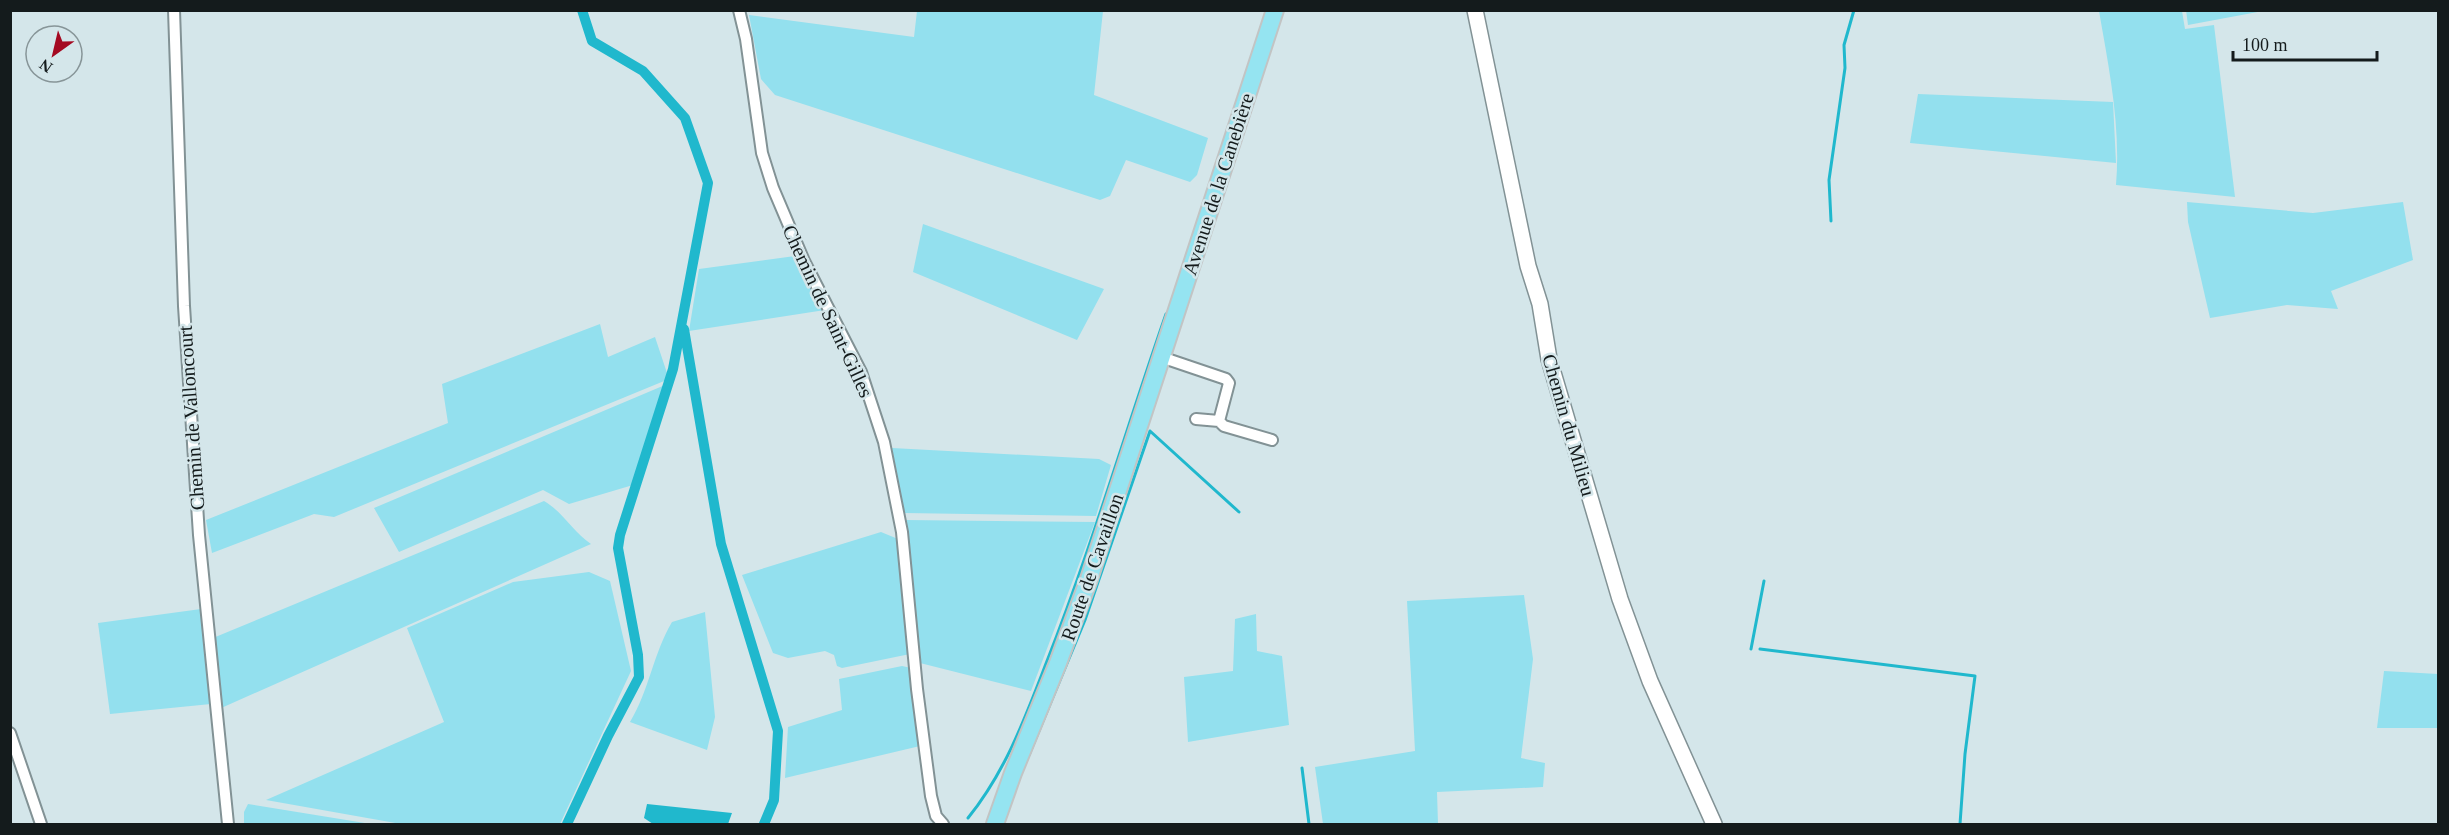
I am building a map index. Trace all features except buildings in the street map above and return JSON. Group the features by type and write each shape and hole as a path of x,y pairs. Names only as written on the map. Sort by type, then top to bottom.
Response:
{"main road":[{"name":"Avenue de la Canebière","path":"1161,357 1275,10"},
{"name":"Route de Cavaillon","path":"994,825 1062,654 1089,579 1161,357"},
{"name":"Route de Cavaillon","path":"985,825 1013,773"}],"street":[{"name":"Chemin de Valloncourt","path":"174,10 184,306 199,535 228,825"},
{"name":"Chemin de Saint-Gilles","path":"739,10 746,39 762,153 773,188 804,261 861,372 884,441 902,532 917,689 931,796 936,816 943,824"},
{"name":"Chemin du Milieu","path":"1475,10 1528,266 1540,304 1548,353 1582,475 1614,580 1650,681 1714,825"},
{"path":"1161,357 1226,379 1229,383 1218,421"},
{"path":"1196,419 1218,421 1224,426 1272,440"},
{"path":"10,733 41,825"}],"shaded area":[{"path":"2186,10 2263,10 2263,11 2188,25"},
{"path":"917,11 1103,11 1094,95 1208,138 1197,175 1190,182 1126,160 1110,196 1100,200 775,95 761,79 749,15 914,37"},
{"path":"2099,11 2182,11 2185,29 2214,25 2235,197 2116,185 2115,119"},
{"path":"1918,94 2113,102 2116,163 1910,143"},
{"path":"2187,202 2313,213 2403,202 2413,260 2331,291 2338,309 2287,305 2210,318 2188,222"},
{"path":"923,224 1104,289 1077,340 913,272"},
{"path":"795,256 825,310 689,331 699,269"},
{"path":"600,324 608,357 655,337 669,379 334,517 314,514 212,553 206,520 448,423 442,384"},
{"path":"665,385 633,485 569,504 543,490 399,552 374,508"},
{"path":"892,448 1099,459 1111,465 1096,516 904,513"},
{"path":"544,501 591,544 219,709 213,638"},
{"path":"905,520 1095,522 1031,691 920,663"},
{"path":"881,532 898,539 910,654 842,668 837,666 834,655 825,651 788,658 773,653 742,575"},
{"path":"589,572 610,581 631,671 560,824 401,824 266,800 444,722 407,628 513,582"},
{"path":"1524,595 1533,659 1521,758 1545,763 1543,787 1437,792 1438,824 1323,824 1315,767 1415,751 1407,601"},
{"path":"201,609 211,704 110,714 98,623"},
{"path":"705,612 715,717 707,750 630,722 672,622"},
{"path":"1256,614 1257,651 1282,656 1289,725 1188,742 1184,677 1233,671 1235,619"},
{"path":"902,666 911,668 920,746 785,778 788,727 842,710 839,679"},
{"path":"2384,671 2438,674 2438,728 2377,728"},
{"path":"248,804 371,824 244,824 244,812"},
{"path":"647,804 732,813 728,824 653,824 644,818"}],"waterway":[{"path":"567,824 608,736 639,677 638,655 618,548 620,535 673,369 708,183 685,118 643,71 592,41 582,10"},
{"path":"1831,221 1829,180 1845,68 1844,45 1854,10"},
{"path":"968,818 1004,763 1031,703 1079,575 1166,314"},
{"path":"684,329 721,544 778,731 774,800 764,824"},
{"path":"1029,755 1085,620 1150,431 1239,512"},
{"path":"1751,649 1764,581"},
{"path":"1760,649 1975,676 1965,754 1960,824"},
{"path":"1302,768 1309,824"}]}
